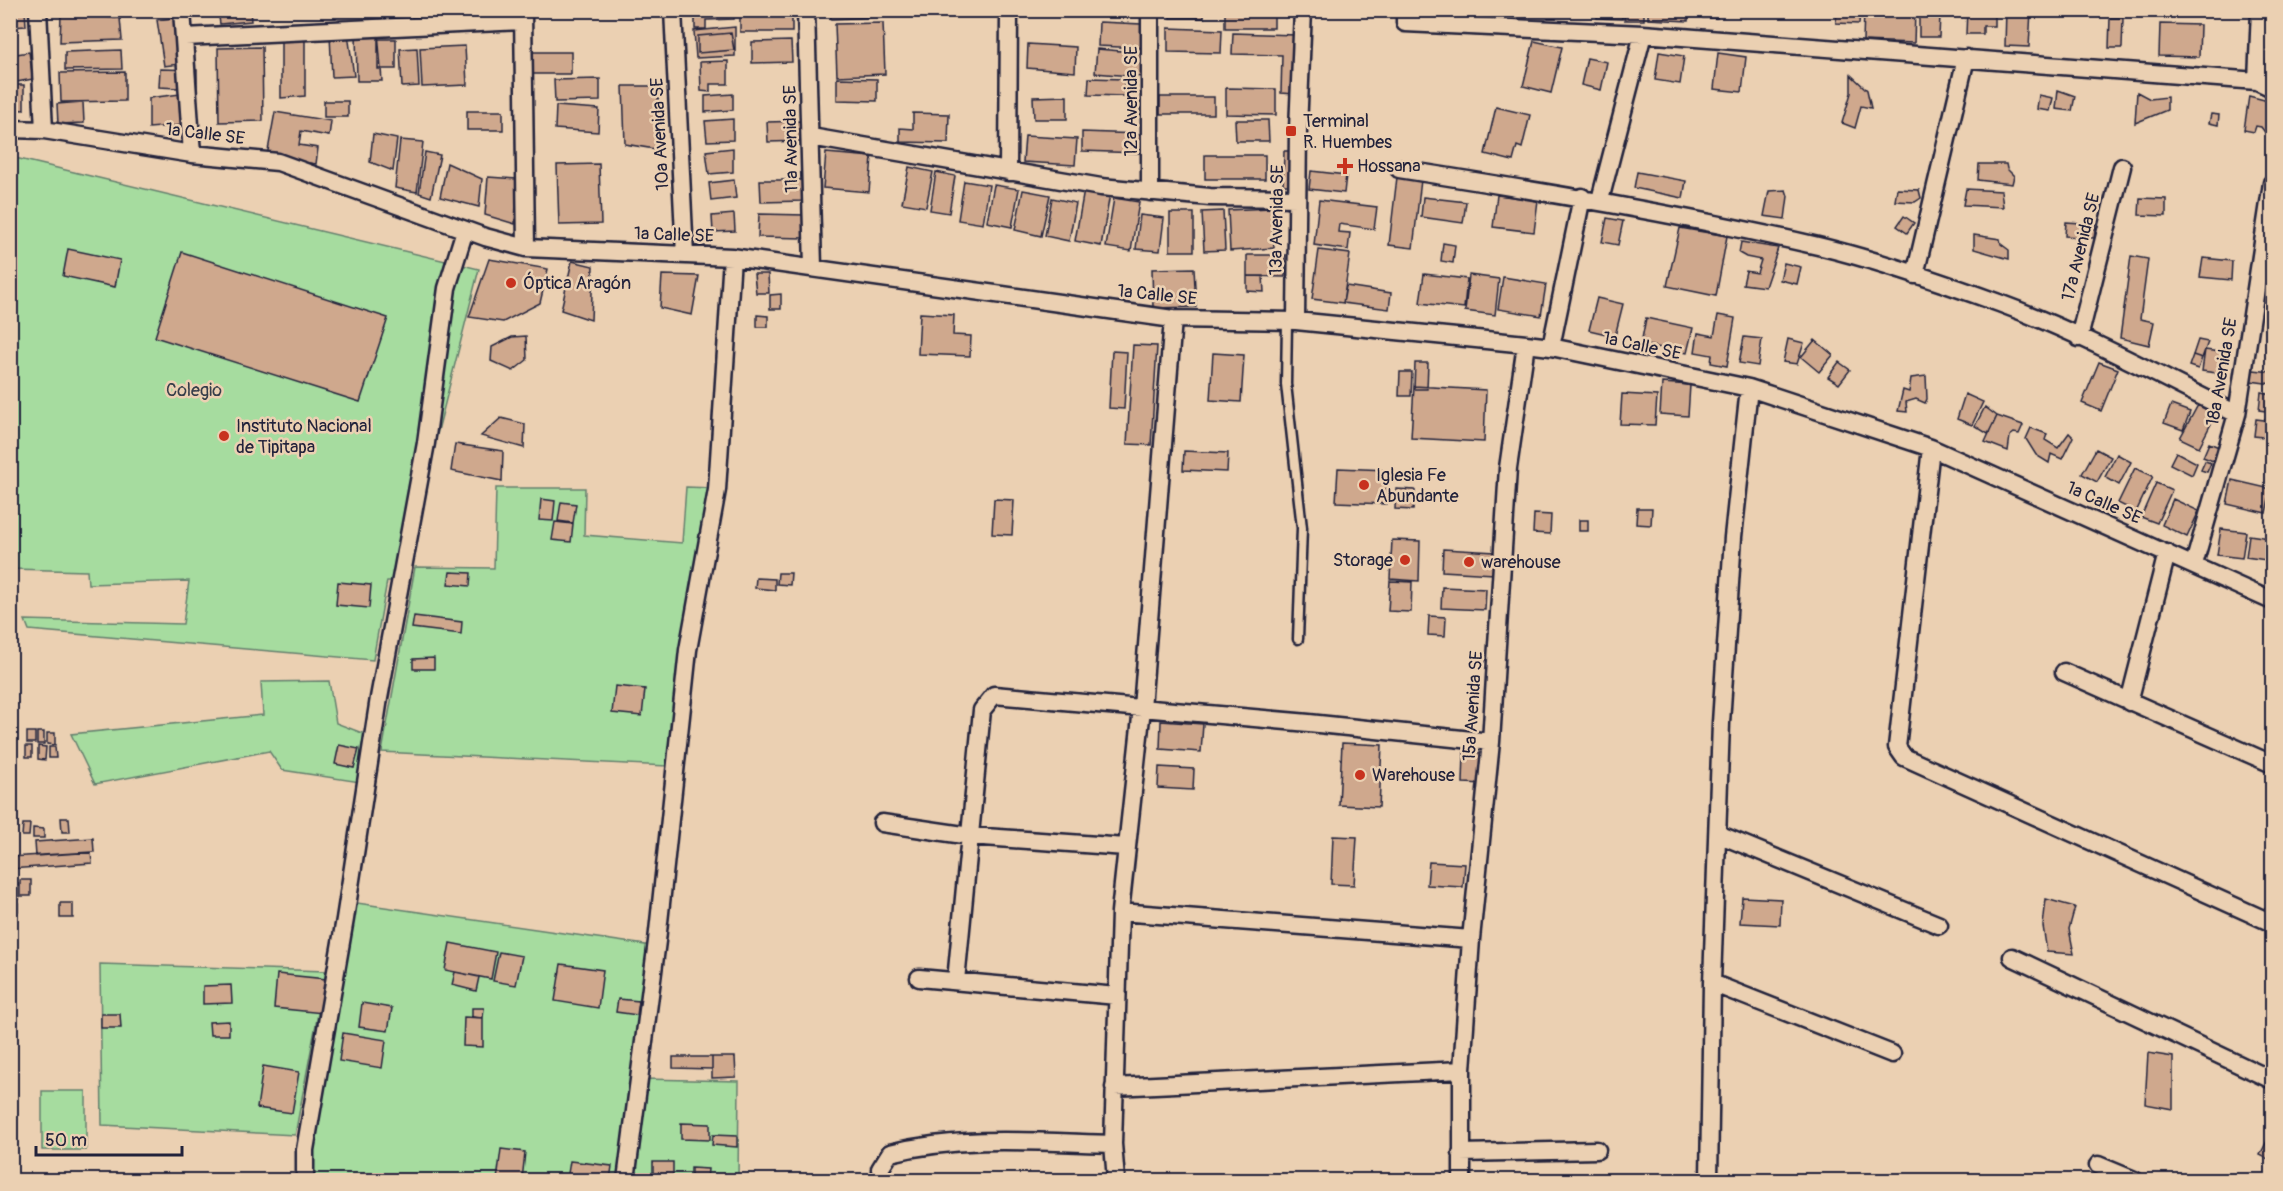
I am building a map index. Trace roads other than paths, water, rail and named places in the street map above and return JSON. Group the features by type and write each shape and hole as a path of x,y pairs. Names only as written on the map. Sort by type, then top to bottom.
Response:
{"street":[{"path":"38,10 44,130"},
{"path":"183,10 192,154"},
{"name":"10a Avenida SE","path":"673,10 686,255"},
{"name":"11a Avenida SE","path":"806,10 813,267"},
{"path":"1008,172 1009,10"},
{"name":"12a Avenida SE","path":"1150,10 1150,192"},
{"name":"13a Avenida SE","path":"1291,322 1303,10"},
{"path":"1405,10 1405,22 1643,34 1966,58 2265,85 2260,10"},
{"path":"184,37 523,16 526,248"},
{"path":"1600,200 1643,34"},
{"path":"1915,275 1966,58"},
{"name":"1a Calle SE","path":"10,129 44,130 192,154 278,162 465,230 526,248 732,257 1173,319 1291,322 1526,344 1551,347 1749,388 1931,448 2194,564 2272,601"},
{"path":"811,138 1008,172 1150,192 1210,197 1297,198"},
{"name":"17a Avenida SE","path":"2079,338 2122,167"},
{"path":"1399,169 1600,200 1820,246 2001,304 2079,338 2237,414"},
{"name":"18a Avenida SE","path":"2194,564 2237,414 2272,183"},
{"path":"1551,347 1582,197"},
{"path":"305,1180 305,1150 345,919 379,698 426,443 447,288 465,230"},
{"path":"626,1180 657,941 688,650 717,490 732,257"},
{"path":"1116,1180 1113,1144 1120,912 1142,708 1173,319"},
{"name":"15a Avenida SE","path":"1462,1180 1462,1070 1471,939 1491,742 1508,468 1526,344"},
{"path":"1709,1180 1712,983 1721,723 1733,537 1749,388"},
{"path":"1931,448 1897,747 1904,757 2272,923"},
{"path":"2129,702 2167,553"},
{"path":"2064,672 2272,765"},
{"path":"956,981 982,710 994,694 1491,742"},
{"path":"882,823 970,836 1126,847"},
{"path":"1718,834 1939,925"},
{"path":"1120,912 1471,939"},
{"path":"2012,957 2272,1080"},
{"path":"919,978 1117,996"},
{"path":"1712,983 1892,1054"},
{"path":"1114,1087 1462,1070"},
{"path":"880,1169 890,1153 914,1147 975,1141 1113,1144"},
{"path":"1461,1153 1597,1150"},
{"path":"2098,1165 2134,1180"}],"lane":[{"path":"1291,322 1286,384 1302,528 1298,639"}],"place":[{"name":"Terminal R. Huembes","path":"1291,131"},
{"name":"Hossana","path":"1345,166"},
{"name":"Óptica Aragón","path":"511,283"},
{"name":"Instituto Nacional de Tipitapa","path":"224,436"},
{"name":"Iglesia Fe Abundante","path":"1364,485"},
{"name":"Storage","path":"1405,560"},
{"name":"warehouse","path":"1469,562"},
{"name":"Warehouse","path":"1360,775"}],"park label":[{"name":"Colegio","path":"194,390"}]}
